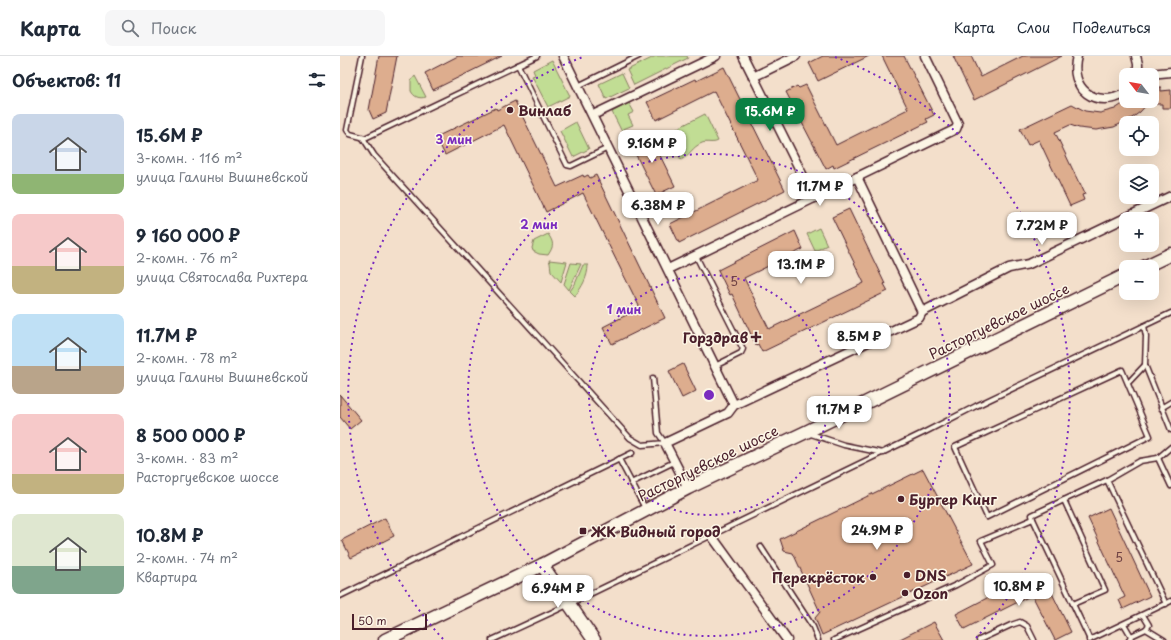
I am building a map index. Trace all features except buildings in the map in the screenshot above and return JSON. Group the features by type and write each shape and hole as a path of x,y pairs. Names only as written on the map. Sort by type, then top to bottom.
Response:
{"main road":[{"path":"1159,260 1171,254"},
{"name":"Расторгуевское шоссе","path":"386,640 542,564 688,488 806,432 1119,278"},
{"path":"542,564 594,640"}],"street":[{"path":"563,56 734,405"},
{"path":"593,115 716,56"},
{"path":"743,56 814,198"},
{"path":"754,77 796,56"},
{"path":"668,269 956,129 958,124 925,56"},
{"path":"1077,56 1074,66 1075,76 1080,86 1087,94 1097,99 1107,100 1119,97"},
{"path":"1136,56 1138,68"},
{"path":"1159,73 1171,72"},
{"path":"857,178 922,312"},
{"path":"688,488 665,443 728,413 734,405 919,318 922,312 1009,268 1028,264 1171,196"},
{"path":"711,535 786,640"}],"lane":[{"path":"362,56 347,130 350,134 363,138 368,137 537,56"},
{"path":"578,86 639,56"},
{"path":"518,65 567,165 571,166 608,148"},
{"path":"363,138 379,160 630,438 642,444 665,443"},
{"path":"696,256 743,349 741,353 715,366"},
{"path":"492,640 1171,313"},
{"path":"1144,326 1146,336 1145,366 1171,430"},
{"path":"1128,383 1145,366"},
{"path":"1122,370 1128,383 1150,436 987,517 955,447 1122,370"},
{"path":"653,378 658,433 665,443"},
{"path":"1161,408 1171,402"},
{"path":"806,432 844,446 883,453"},
{"path":"1171,447 1158,458 1140,461 1107,480 1032,515 1089,640 1171,602"},
{"path":"340,596 632,452"},
{"path":"1158,458 1171,486"},
{"path":"619,459 646,510"},
{"path":"631,483 674,462"},
{"path":"1107,480 1166,604"},
{"path":"1064,500 1105,590 1073,604"},
{"path":"834,640 956,585 993,565 981,541 1033,519"},
{"path":"761,547 813,627 818,640"},
{"path":"1124,624 1130,638 1149,626 1143,615"},
{"path":"979,640 1020,622 1027,626 1034,640"},
{"path":"1146,629 1164,640"}],"green space":[{"path":"656,56 687,56 688,58 634,85 627,70"},
{"path":"552,60 570,96 548,107 532,76 535,75 533,70"},
{"path":"622,73 629,88 606,99 599,84"},
{"path":"415,76 426,97 417,97 411,91 411,81"},
{"path":"629,103 634,112 628,115 633,125 621,130 612,112"},
{"path":"705,114 718,141 704,142 693,149 681,160 668,133"},
{"path":"576,122 589,149 573,157 560,131"},
{"path":"819,228 827,245 815,251 807,234"},
{"path":"548,234 552,244 548,255 539,254 533,251 532,248 534,241"},
{"path":"549,260 567,262 561,282 551,271"},
{"path":"571,263 581,264 569,290 564,284"},
{"path":"583,265 588,265 586,278 575,296 570,291 575,284"}],"place":[{"name":"Винлаб","path":"510,110"},
{"name":"Горздрав","path":"756,337"},
{"name":"Бургер Кинг","path":"901,499"},
{"name":"ЖК Видный город","path":"583,531"},
{"name":"DNS","path":"907,575"},
{"name":"Перекрёсток","path":"873,577"},
{"name":"Ozon","path":"905,593"}]}
